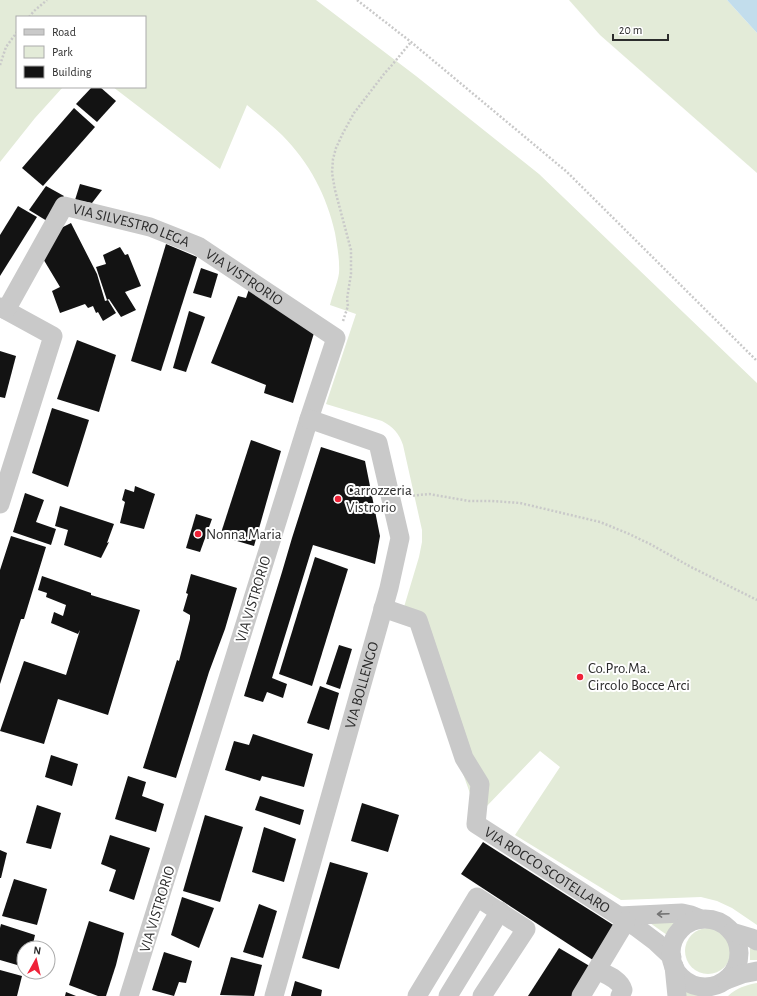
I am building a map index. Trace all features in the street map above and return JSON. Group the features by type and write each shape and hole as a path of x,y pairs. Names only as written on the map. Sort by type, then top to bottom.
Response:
{"street":[{"name":"VIA SILVESTRO LEGA","path":"3,309 64,206 150,228 198,246"},
{"name":"VIA VISTRORIO","path":"129,996 309,419 336,338 198,246"},
{"path":"0,504 53,336 3,309"},
{"name":"VIA BOLLENGO","path":"274,996 389,588 400,538 378,443 309,419"},
{"name":"VIA ROCCO SCOTELLARO","path":"383,608 418,620 464,758 480,784 476,824 650,936 673,961"},
{"path":"417,996 477,897 526,929 482,996"},
{"path":"448,996 500,911"},
{"name":"VIA ROCCO SCOTELLARO","path":"622,918 682,913 701,919"},
{"path":"581,996 597,970 622,918"},
{"path":"677,996 672,948 674,940 678,932 685,926 701,919 710,919 726,926 737,940 739,958 737,966 732,974 718,987"},
{"path":"732,932 757,941"},
{"path":"673,961 678,973 684,980 701,986 718,987 742,974 757,971"},
{"path":"597,970 617,980 622,985 624,990 620,996"}],"path":[{"path":"30,16 47,0"},
{"path":"357,0 411,42 567,172 757,361"},
{"path":"0,65 6,47 16,33"},
{"path":"336,338 348,306 347,299 351,274 351,250 335,190 332,173 333,159 343,132 354,113 411,42"},
{"path":"392,500 409,496 429,494 469,502 492,501 520,503 600,522 650,544 757,600"}],"green space":[{"path":"0,0 316,0 416,76 539,174 757,383 757,925 732,908 717,901 701,897 621,900 515,835 560,767 540,751 485,808 472,799 404,607 419,557 422,542 422,530 403,445 400,437 395,431 382,421 326,404 356,314 330,305 339,273 339,258 332,219 316,180 301,156 292,145 247,105 220,169 114,88 146,88 146,16 16,16 16,88 62,88 35,118 0,162"},
{"path":"569,0 727,0 757,33 757,173 600,35"},
{"path":"677,921 667,935 650,923"},
{"path":"703,928 713,928 721,932 727,938 731,946 731,956 727,964 721,970 713,974 703,974 695,970 689,964 685,956 685,946 689,938 695,932"},
{"path":"750,944 757,948 757,960 750,960"},
{"path":"757,983 757,996 728,996 741,987"},
{"path":"687,988 702,994 700,996 685,996 685,989"}],"water":[{"path":"727,0 757,0 757,33"}],"building":[{"path":"91,88 101,88 116,101 97,122 76,104"},
{"path":"74,108 95,127 43,186 22,168"},
{"path":"80,184 102,190 92,203 75,200"},
{"path":"46,186 64,196 47,221 29,210"},
{"path":"18,206 37,217 0,276 0,235"},
{"path":"71,223 97,274 105,301 108,300 116,313 103,321 98,312 96,313 93,306 88,308 85,304 60,313 52,291 60,287 42,257 57,230"},
{"path":"166,244 197,257 161,371 131,361"},
{"path":"120,247 125,255 128,254 141,286 125,292 136,310 121,317 109,299 107,300 96,267 106,264 103,255"},
{"path":"201,268 218,274 211,298 193,293"},
{"path":"249,289 314,333 293,403 264,393 266,385 211,363 238,296 246,298"},
{"path":"189,311 205,317 186,372 173,368"},
{"path":"77,340 116,355 99,412 57,399"},
{"path":"0,351 16,356 5,398 0,397"},
{"path":"52,408 89,420 68,487 32,473"},
{"path":"251,440 281,451 254,546 220,536"},
{"name":"Carrozzeria Vistrorio","path":"321,447 365,461 380,536 375,564 313,545 272,678 287,684 283,698 267,692 263,702 244,696"},
{"path":"135,486 155,494 144,529 120,523 125,502 122,500 125,489 134,492"},
{"path":"25,493 44,500 36,522 56,529 51,545 13,532"},
{"path":"60,506 114,524 107,543 109,542 101,558 64,545 68,530 55,526"},
{"name":"Nonna Maria","path":"196,514 212,519 200,552 186,548"},
{"path":"11,536 46,547 24,619 21,619 0,684 0,570"},
{"path":"315,557 348,569 312,686 279,674"},
{"path":"191,574 237,588 176,778 143,768 177,660 179,661 190,619 190,615 183,611 188,594 186,593"},
{"path":"42,576 91,593 91,595 140,610 108,715 58,699 44,744 0,731 24,661 66,675 80,630 78,634 51,623 54,612 63,616 66,605 46,597 47,593 38,590"},
{"path":"339,645 352,649 340,689 326,684"},
{"path":"320,686 339,693 329,730 307,723"},
{"path":"253,734 313,754 304,787 262,776 260,781 225,770 234,741 249,745"},
{"path":"51,755 78,764 72,786 45,777"},
{"path":"128,776 146,782 142,796 164,804 156,832 115,819"},
{"path":"260,796 304,810 300,825 255,810"},
{"path":"362,803 399,815 388,852 351,841"},
{"path":"37,805 61,813 51,849 26,843"},
{"path":"205,815 243,827 220,902 183,891"},
{"path":"264,827 296,839 284,882 252,872"},
{"path":"110,835 150,848 134,900 109,891 116,870 101,864"},
{"path":"483,842 618,928 596,962 461,874"},
{"path":"0,850 7,853 1,878 0,878"},
{"path":"330,862 368,873 339,969 302,958"},
{"path":"14,879 47,889 37,925 2,916"},
{"path":"182,897 214,908 199,948 171,935"},
{"path":"259,904 277,911 263,958 243,952"},
{"path":"89,921 124,933 106,996 98,996 69,985"},
{"path":"1,924 35,935 34,940 16,940 16,965 0,960"},
{"path":"559,948 593,968 575,996 528,996"},
{"path":"164,952 192,961 186,983 179,982 174,996 152,990"},
{"path":"231,957 262,965 254,996 220,995"},
{"path":"0,970 16,974 16,980 21,980 17,996 0,996"},
{"path":"295,981 322,990 321,996 291,996"},
{"path":"66,992 76,996 65,996"}],"place":[{"name":"Carrozzeria Vistrorio","path":"338,499"},
{"name":"Nonna Maria","path":"198,534"},
{"name":"Co.Pro.Ma. Circolo Bocce Arci","path":"580,677"}]}
